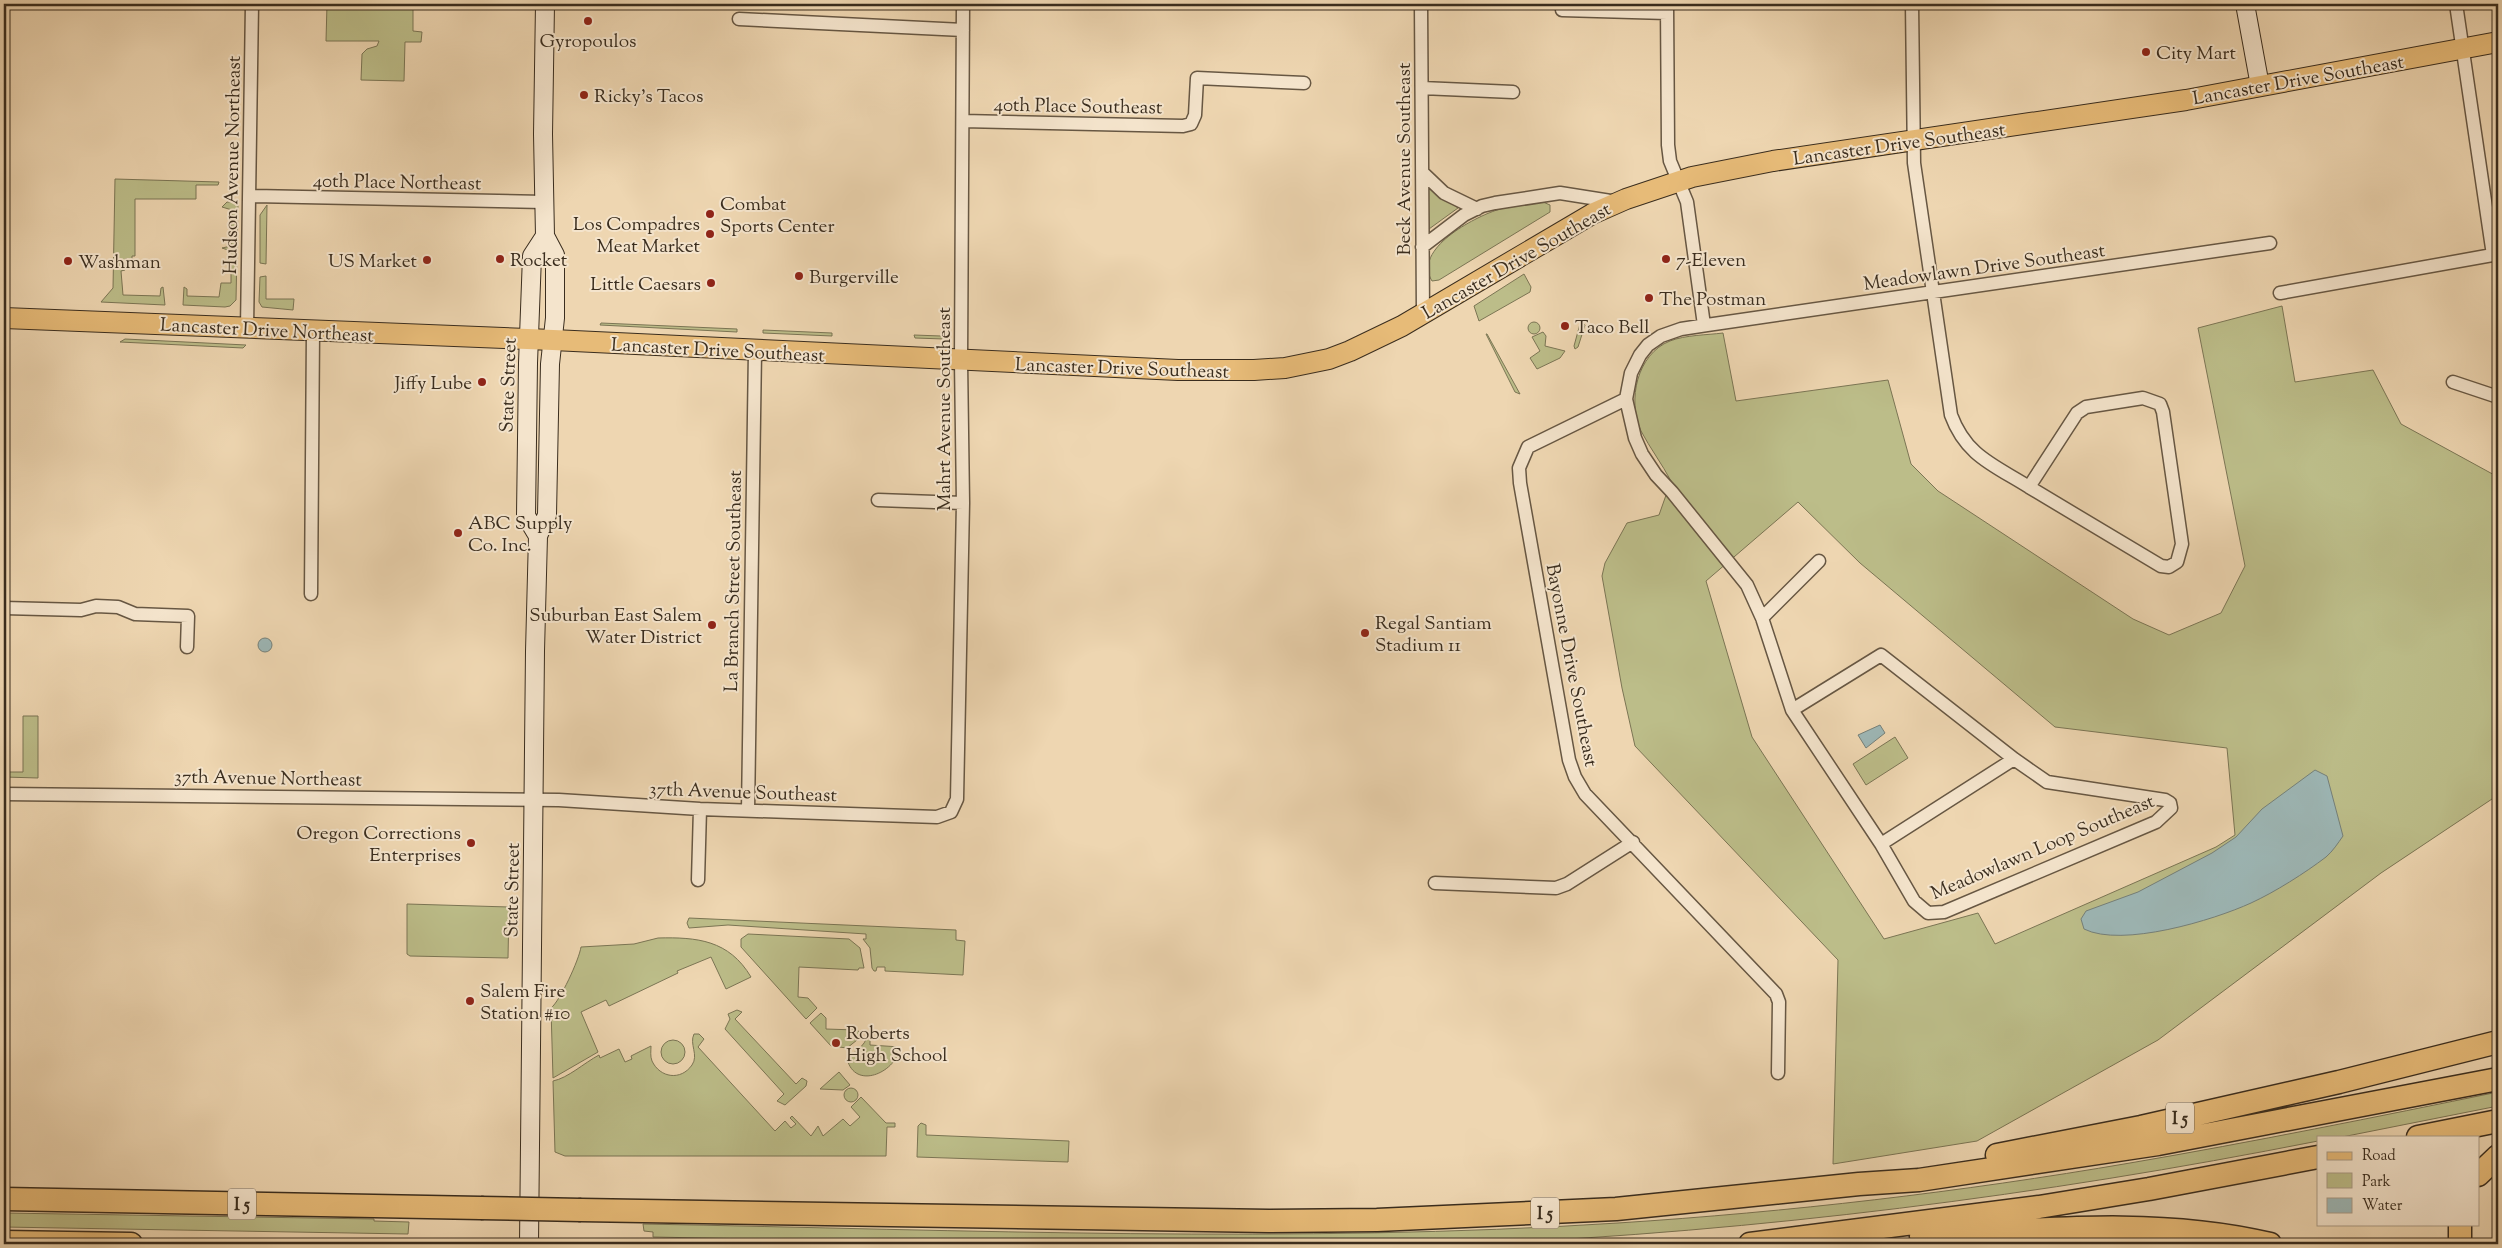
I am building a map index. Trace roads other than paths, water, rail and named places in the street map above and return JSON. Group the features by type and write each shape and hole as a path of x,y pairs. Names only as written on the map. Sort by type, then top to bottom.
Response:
{"highway":[{"name":"I 5","path":"1859,1184 1916,1168 2008,1153 2141,1127 2339,1082 2498,1042"},
{"name":"I 5","path":"4,1199 1269,1222 1377,1220 1625,1208 1859,1184 1919,1180 2098,1155 2498,1078"},
{"path":"2423,1136 2498,1121"},
{"path":"2480,1173 2498,1156"},
{"path":"1759,1243 2048,1205 2149,1189 2317,1157"},
{"path":"2460,1226 2460,1244"},
{"path":"1759,1243 2089,1228 2155,1228 2201,1231 2270,1244"},
{"path":"4,1242 131,1244"}],"main road":[{"name":"State Street","path":"529,1244 533,800 538,536 547,515 550,364 555,254 545,236 545,4"},
{"path":"2244,4 2260,86"},
{"name":"Lancaster Drive Southeast","path":"530,340 1194,371 1285,368 1329,359 1354,350 1423,314 1555,234 1617,202 1679,181 1774,161 2099,114 2498,42"},
{"name":"State Street","path":"538,536 526,516 530,340 532,256 545,236"},
{"name":"Lancaster Drive Northeast","path":"4,318 530,340"}],"street":[{"name":"Hudson Avenue Northeast","path":"248,328 252,4"},
{"name":"Mahrt Avenue Southeast","path":"951,812 957,799 963,503 961,361 963,4"},
{"name":"Beck Avenue Southeast","path":"1421,4 1423,314"},
{"path":"1912,4 1912,141 1932,292 1951,415 1956,430 1972,452 2029,487 2161,566 2169,567 2177,562 2182,544 2163,412 2160,404 2153,400 2143,398 2086,407 2077,413 2029,487"},
{"path":"2280,293 2496,254 2456,4"},
{"path":"1562,10 1667,8 1668,145 1670,161 1687,202 1704,325"},
{"path":"739,18 963,30"},
{"name":"40th Place Southeast","path":"963,121 1183,126 1191,124 1195,115 1197,78 1304,83"},
{"path":"1422,88 1513,92"},
{"path":"1422,172 1444,193 1477,209"},
{"path":"1422,247 1464,215 1495,203 1560,193 1617,202"},
{"name":"40th Place Northeast","path":"250,196 544,202"},
{"name":"Meadowlawn Drive Southeast","path":"1626,400 1631,373 1640,355 1648,345 1670,332 1704,325 2270,243"},
{"path":"311,594 313,331"},
{"name":"La Branch Street Southeast","path":"748,811 755,350"},
{"path":"2454,382 2498,397"},
{"name":"Meadowlawn Loop Southeast","path":"1626,400 1635,438 1645,459 1747,585 1762,618 1792,710 1882,844 1914,901 1928,913 1935,914 2156,822 2171,808 2170,803 2165,800 2047,782 2014,759 1881,655 1792,710"},
{"name":"Bayonne Drive Southeast","path":"1626,400 1528,447 1519,468 1520,483 1569,760 1575,777 1585,794 1633,842 1776,994 1779,1002 1778,1073"},
{"path":"878,500 963,503"},
{"path":"1762,618 1819,561"},
{"path":"4,608 81,610 96,606 118,607 135,614 188,616 187,647"},
{"path":"1882,844 2014,759"},
{"name":"37th Avenue Northeast","path":"4,794 533,800"},
{"name":"37th Avenue Southeast","path":"533,800 700,809 937,817 944,817 951,812"},
{"path":"698,880 700,809"},
{"path":"1435,883 1556,888 1567,884 1633,842"}],"water":[{"path":"265,638 270,640 272,645 270,650 265,652 260,650 258,645 260,640"},
{"path":"1880,725 1885,733 1866,748 1858,735"},
{"path":"2315,770 2327,776 2343,836 2329,855 2309,869 2280,888 2251,903 2192,924 2144,934 2101,934 2084,929 2081,919 2086,911 2138,892 2212,853 2236,837 2262,809"}],"place":[{"name":"Gyropoulos","path":"588,21"},
{"name":"City Mart","path":"2146,52"},
{"name":"Ricky's Tacos","path":"584,95"},
{"name":"Combat Sports Center","path":"710,214"},
{"name":"Los Compadres Meat Market","path":"710,234"},
{"name":"Rocket","path":"500,259"},
{"name":"7-Eleven","path":"1666,259"},
{"name":"US Market","path":"427,260"},
{"name":"Washman","path":"68,261"},
{"name":"Burgerville","path":"799,276"},
{"name":"Little Caesars","path":"711,283"},
{"name":"The Postman","path":"1649,298"},
{"name":"Taco Bell","path":"1565,326"},
{"name":"Jiffy Lube","path":"482,382"},
{"name":"ABC Supply Co. Inc.","path":"458,533"},
{"name":"Suburban East Salem Water District","path":"712,625"},
{"name":"Regal Santiam Stadium 11","path":"1365,633"},
{"name":"Oregon Corrections Enterprises","path":"471,843"},
{"name":"Salem Fire Station #10","path":"470,1001"},
{"name":"Roberts High School","path":"836,1043"}]}
